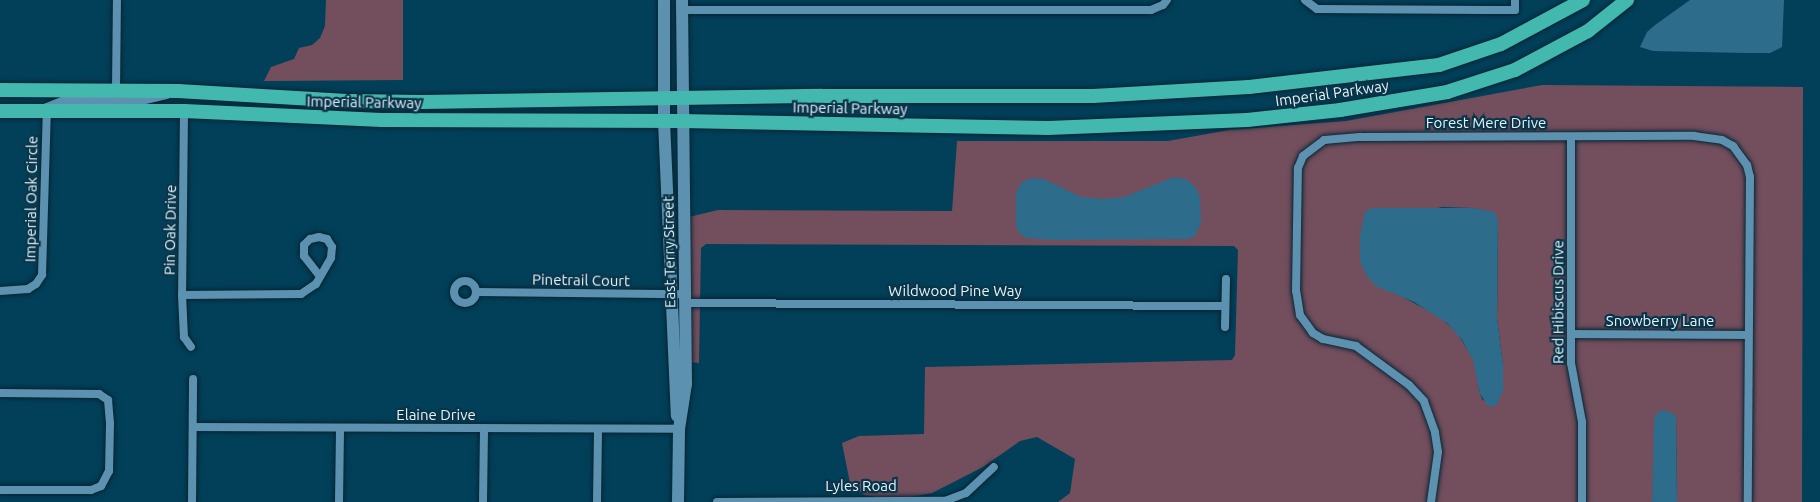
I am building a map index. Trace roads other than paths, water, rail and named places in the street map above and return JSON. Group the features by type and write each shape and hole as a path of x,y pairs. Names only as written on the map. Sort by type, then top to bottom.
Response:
{"main road":[{"name":"Imperial Parkway","path":"0,90 178,91 347,101 1093,96 1249,87 1439,65 1501,44 1583,0"},
{"name":"Imperial Parkway","path":"0,111 184,111 382,120 682,121 1048,128 1247,120 1340,110 1447,92 1515,70 1587,31 1627,0"}],"street":[{"path":"116,90 117,0"},
{"path":"664,0 664,121 674,388 679,429"},
{"path":"682,5 1151,10 1162,6 1167,0"},
{"path":"1306,2 1317,9 1409,5 1515,10 1515,0"},
{"name":"East Terry Street","path":"678,502 679,429 686,384 682,5"},
{"name":"Imperial Parkway","path":"46,111 49,105 64,100 141,101 178,91"},
{"name":"Imperial Oak Circle","path":"0,291 28,289 36,284 42,275 46,111"},
{"name":"Pin Oak Drive","path":"184,111 184,337 190,347"},
{"name":"Forest Mere Drive","path":"1431,502 1438,452 1436,432 1424,401 1409,385 1365,351 1356,346 1323,339 1314,333 1300,315 1296,291 1298,168 1312,146 1337,137 1710,137 1733,146 1741,154 1750,177 1748,502"},
{"name":"Red Hibiscus Drive","path":"1571,137 1572,375 1582,422 1582,502"},
{"path":"183,295 301,294 316,284 319,275"},
{"path":"1225,327 1226,279"},
{"name":"Pinetrail Court","path":"477,292 671,294 685,298"},
{"name":"Wildwood Pine Way","path":"685,298 1225,306"},
{"name":"Snowberry Lane","path":"1571,334 1748,335"},
{"path":"192,502 193,379"},
{"path":"0,393 89,392 99,394 108,400 109,471 101,486 91,490 0,490"},
{"name":"Elaine Drive","path":"193,427 679,429"},
{"path":"339,502 340,428"},
{"path":"483,502 484,428"},
{"path":"597,502 598,429"},
{"name":"Lyles Road","path":"717,502 945,501 966,493 993,467"}],"water":[{"path":"1690,0 1784,0 1782,47 1770,53 1747,53 1653,51 1640,47 1647,32"},
{"path":"1174,177 1186,179 1196,188 1200,198 1201,223 1195,236 1188,239 1051,240 1026,238 1016,227 1016,193 1021,183 1032,178 1044,179 1081,197 1103,199 1124,197"},
{"path":"1372,208 1473,208 1494,212 1498,220 1497,318 1503,366 1503,391 1496,406 1488,406 1480,394 1473,360 1462,340 1447,323 1414,302 1376,286 1366,275 1360,261 1360,236 1365,212"},
{"path":"1663,410 1676,415 1677,502 1652,502 1654,420 1657,413"}]}
